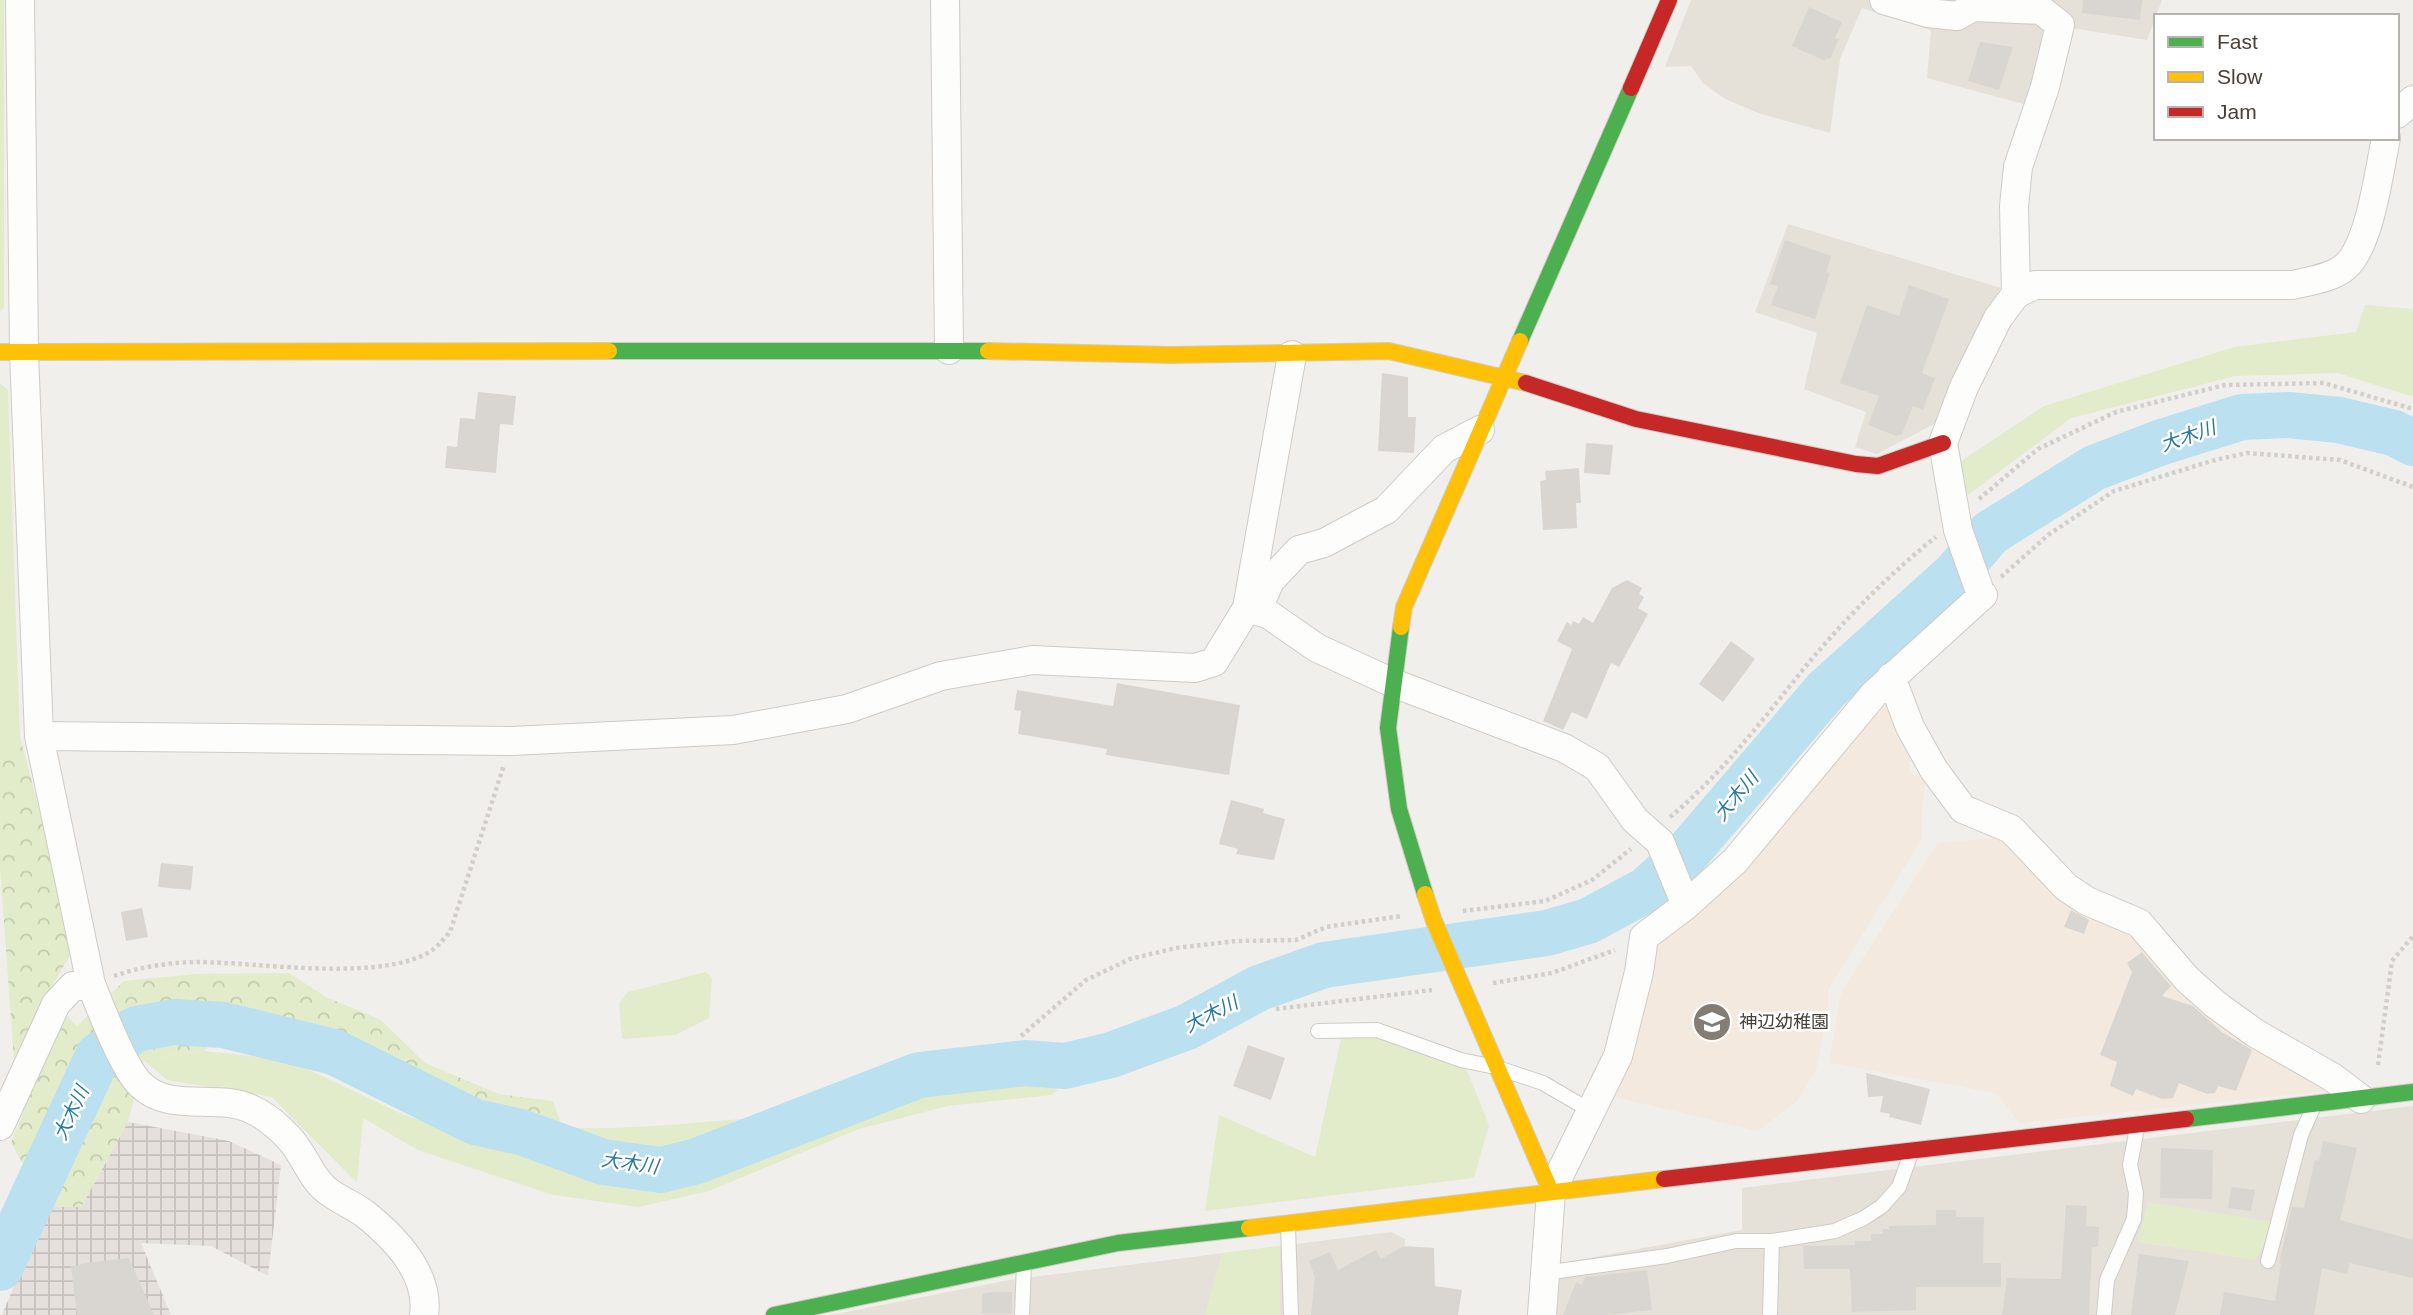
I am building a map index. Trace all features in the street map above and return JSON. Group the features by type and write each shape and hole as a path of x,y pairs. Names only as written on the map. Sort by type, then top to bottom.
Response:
{"street":[{"path":"20,0 12,352 39,736 92,984 105,1021 140,1085 164,1099 226,1101 253,1110 279,1129 299,1150 312,1175 325,1190 364,1213 400,1246 419,1278 426,1301 424,1315"},
{"path":"945,0 949,350"},
{"path":"1551,1192 1432,917 1399,809 1388,728 1392,683 1405,607 1503,375 1669,0"},
{"path":"1884,0 1928,13 1957,16 1974,4 2041,10 2060,24 2045,87 2018,167 2014,206 2016,294"},
{"path":"2399,112 2413,100"},
{"path":"1542,1315 1551,1192 1618,1056 1639,972 1644,937 1735,861 1891,677 1949,629 1980,590 1957,525 1943,443 1964,387 1998,318 2016,294 2035,285 2294,285 2325,276 2346,266 2365,234 2385,140"},
{"path":"12,352 949,350 1292,355 1389,351 1503,375 1636,419 1856,464 1878,466 1943,443"},
{"path":"1252,609 1292,355"},
{"path":"39,736 512,741 733,730 847,709 942,676 1033,660 1195,668 1214,662 1270,581 1299,550 1324,543 1386,510 1444,449 1480,430"},
{"path":"1252,609 1268,614 1317,648 1392,683 1564,748 1597,767 1635,820 1655,838 1684,902"},
{"path":"1891,677 1910,727 1934,770 1964,809 2011,829 2066,887 2087,901 2139,923 2187,979 2255,1032 2368,1098"},
{"path":"0,1126 56,1004 73,986 92,984"},
{"path":"774,1315 795,1313 1118,1243 2413,1093"}],"lane":[{"path":"1318,1031 1377,1030 1461,1060 1495,1067 1543,1083 1591,1111"},
{"path":"2268,1261 2301,1135 2315,1104"},
{"path":"2104,1315 2107,1280 2134,1219 2136,1193 2130,1166 2138,1125"},
{"path":"1544,1273 1667,1256 1736,1241 1772,1241 1835,1231 1864,1218 1899,1187 1912,1152"},
{"path":"1288,1223 1291,1315"},
{"path":"1770,1315 1772,1241"},
{"path":"1022,1315 1024,1262"}],"path":[{"path":"1021,1035 1086,981 1130,959 1176,948 1236,941 1296,940 1326,927 1432,917 1545,901 1592,880 1655,838 1739,751 1808,663 1871,597 1957,525 1993,484 2038,449 2116,412 2225,384 2325,383 2413,409"},
{"path":"1980,590 2048,535 2103,498 2180,468 2247,453 2296,456 2340,460 2413,487"},
{"path":"92,984 121,974 163,965 197,962 375,967 413,959 434,949 450,932 512,741"},
{"path":"2368,1098 2392,961 2413,936"}],"shaded area":[{"path":"1691,0 2162,0 2157,14 2154,14 2147,40 2065,27 2027,105 1927,78 1931,30 1862,8 1840,59 1830,133 1761,114 1725,99 1703,83 1691,66 1665,67"},
{"path":"1788,224 2001,288 1934,424 1877,454 1855,447 1866,412 1804,389 1817,333 1755,312"},
{"path":"1885,696 1910,752 1910,773 1926,778 1921,815 1922,839 1828,990 1828,1012 1816,1070 1797,1101 1758,1131 1610,1096 1656,938"},
{"path":"2005,837 2137,926 2336,1090 2019,1123 1996,1093 1829,1063 1841,992 1938,843"},
{"path":"2413,1106 2413,1315 1551,1315 1556,1264 1742,1230 1742,1188"},
{"path":"128,1122 229,1141 281,1165 268,1276 211,1246 141,1243 171,1315 2,1315 47,1206 81,1207"},
{"path":"1391,1232 1405,1239 1400,1315 831,1315 1009,1280"}],"green space":[{"path":"0,0 4,0 4,308 0,311"},
{"path":"2365,305 2413,309 2413,397 2338,373 2236,376 2071,418 1968,495 1955,465 2044,406 2234,347 2356,332"},
{"path":"0,383 8,390 20,737 0,755"},
{"path":"20,737 75,946 47,995 77,1026 124,981 196,974 289,973 326,997 381,1020 425,1063 499,1094 553,1101 563,1129 469,1111 339,1040 227,1016 204,1051 144,1060 128,1122 81,1207 47,1206 11,1143 36,1081 14,1060 0,869 0,755"},
{"path":"706,972 712,978 709,1018 675,1035 622,1039 619,1003 628,992"},
{"path":"1373,1037 1466,1068 1489,1125 1474,1178 1205,1211 1219,1115 1315,1157 1341,1038"},
{"path":"204,1051 288,1060 402,1114 573,1171 656,1180 698,1171 927,1084 1019,1073 1068,1077 1052,1095 948,1106 859,1129 709,1191 638,1207 553,1195 418,1150 363,1118 357,1183 272,1097 167,1080 144,1060"},
{"path":"767,1118 716,1141 652,1152 527,1123 558,1127 618,1128"},
{"path":"2148,1202 2274,1222 2256,1260 2137,1242"},
{"path":"1280,1246 1280,1315 1205,1315 1222,1253"}],"building":[{"path":"2083,0 2142,0 2140,20 2082,13"},
{"path":"1809,7 1842,22 1835,38 1839,39 1830,59 1825,61 1792,46"},
{"path":"1980,42 2013,47 1999,90 1968,81"},
{"path":"1785,240 1831,256 1826,272 1830,273 1815,319 1771,305 1778,286 1770,284"},
{"path":"1909,285 1949,299 1922,373 1935,378 1923,410 1913,406 1902,434 1896,436 1868,425 1879,396 1840,383 1867,305 1899,316"},
{"path":"1382,373 1408,377 1408,417 1416,417 1414,453 1378,451"},
{"path":"478,392 516,396 513,425 500,424 496,473 445,468 447,446 457,447 460,418 475,419"},
{"path":"1586,443 1613,445 1610,475 1584,473"},
{"path":"1579,468 1581,503 1576,503 1577,528 1543,530 1540,481 1546,480 1545,471"},
{"path":"1627,580 1642,588 1639,594 1644,597 1638,608 1648,614 1619,667 1611,663 1587,719 1572,712 1563,730 1543,721 1572,649 1557,641 1567,622 1571,625 1573,621 1579,624 1583,617 1593,623 1612,588"},
{"path":"1731,641 1755,659 1723,702 1699,684"},
{"path":"1117,683 1240,705 1229,775 1106,755 1107,749 1018,734 1021,711 1014,710 1017,690 1113,706"},
{"path":"1231,800 1264,809 1263,813 1285,819 1274,860 1236,854 1238,849 1219,844"},
{"path":"161,863 193,866 191,890 158,887"},
{"path":"142,908 148,937 126,941 121,912"},
{"path":"2071,910 2089,920 2084,934 2064,927"},
{"path":"2142,952 2171,986 2162,996 2193,1006 2222,1032 2252,1050 2236,1091 2218,1086 2215,1093 2207,1094 2179,1083 2173,1098 2162,1099 2136,1089 2133,1096 2110,1086 2117,1062 2100,1055 2132,972 2127,963"},
{"path":"1248,1045 1285,1058 1271,1100 1233,1086"},
{"path":"1866,1073 1930,1089 1921,1125 1880,1112 1883,1096 1868,1097"},
{"path":"2323,1141 2357,1148 2340,1220 2413,1240 2413,1278 2350,1263 2347,1274 2322,1268 2314,1315 2220,1315 2224,1292 2275,1301 2279,1263 2292,1207 2304,1208 2315,1160 2319,1161"},
{"path":"2161,1148 2213,1150 2212,1199 2160,1198"},
{"path":"2231,1187 2255,1190 2251,1211 2228,1208"},
{"path":"2066,1205 2087,1206 2086,1226 2099,1227 2098,1247 2092,1247 2089,1315 2002,1315 2007,1278 2061,1279"},
{"path":"1936,1210 1956,1210 1956,1217 1984,1217 1983,1263 2001,1263 2001,1287 1916,1287 1916,1310 1852,1312 1850,1269 1804,1269 1803,1246 1855,1245 1855,1241 1871,1241 1871,1234 1883,1234 1883,1229 1889,1229 1889,1226 1936,1225"},
{"path":"1404,1246 1434,1248 1435,1286 1462,1290 1458,1315 1311,1315 1315,1277 1309,1261 1330,1252 1338,1270 1376,1250 1381,1259"},
{"path":"2139,1254 2189,1261 2175,1315 2131,1315"},
{"path":"129,1258 154,1315 77,1315 71,1267"},
{"path":"1647,1270 1652,1310 1607,1315 1563,1315 1576,1282 1582,1285 1585,1277"},
{"path":"1012,1292 1012,1314 982,1314 982,1294"}],"waterway":[{"name":"大木川","path":"0,1268 98,1056 136,1029 174,1022 223,1025 334,1052 475,1122 521,1132 603,1162 661,1170 697,1161 919,1075 1025,1063 1065,1066 1111,1055 1187,1027 1259,988 1324,965 1547,933 1588,921 1646,890 1687,853 1826,690 1956,573 1990,533 2094,468 2162,442 2242,417 2288,415 2339,420 2394,433 2413,443"}],"traffic: fast":[{"path":"1520,341 1631,88"},
{"path":"609,351 988,351"},
{"path":"1401,627 1388,728 1399,809 1425,894"},
{"path":"2186,1119 2413,1092"},
{"path":"774,1315 1118,1243 1249,1228"}],"traffic: slow":[{"path":"1401,627 1404,607 1520,341"},
{"path":"0,352 609,351"},
{"path":"988,351 1172,355 1389,351 1526,383"},
{"path":"1425,894 1434,921 1551,1192"},
{"path":"1249,1228 1664,1179"}],"traffic: jam":[{"path":"1631,88 1669,0"},
{"path":"1526,383 1636,419 1856,464 1878,466 1943,443"},
{"path":"1664,1179 2186,1119"}],"place":[{"name":"神辺幼稚園","path":"1712,1022"}]}
